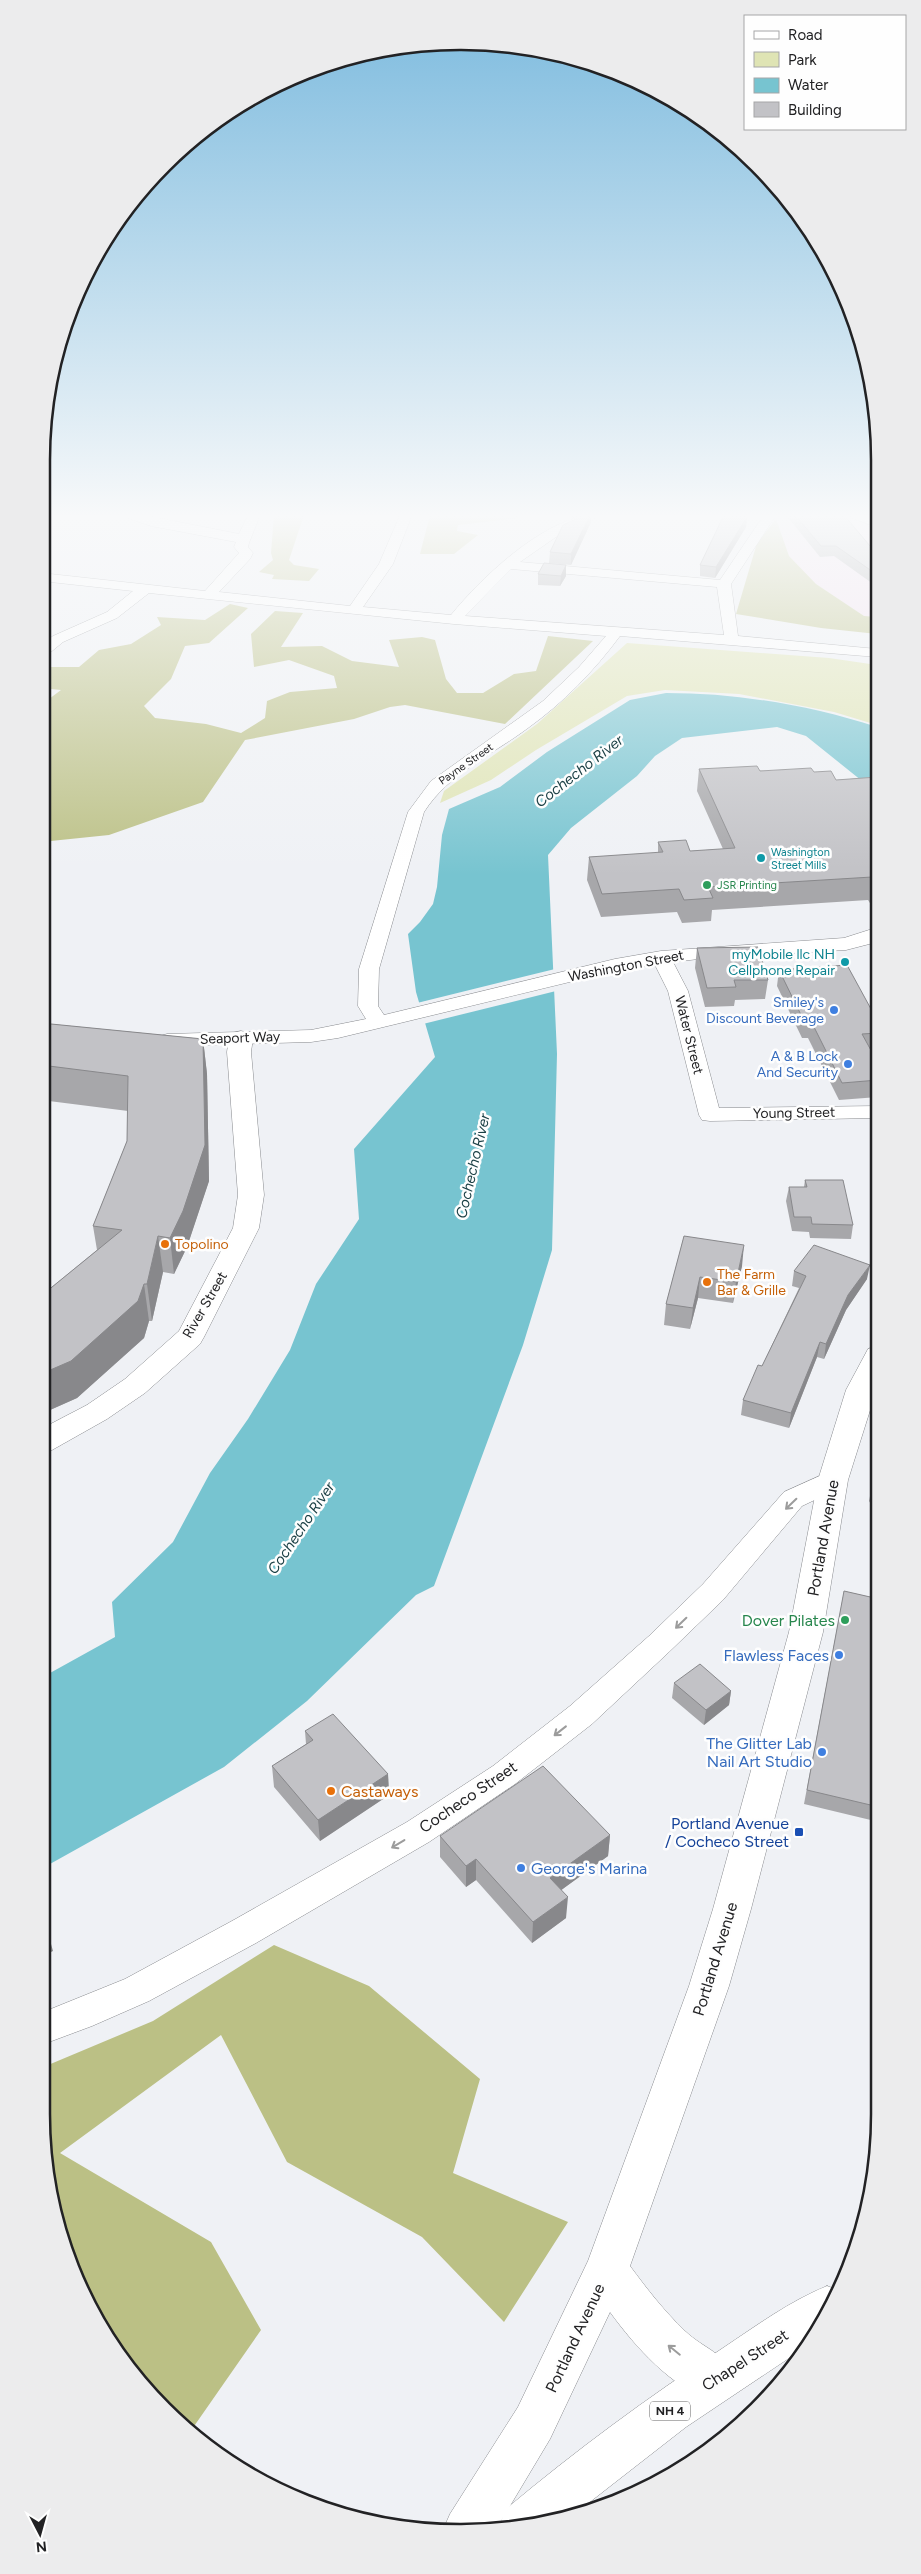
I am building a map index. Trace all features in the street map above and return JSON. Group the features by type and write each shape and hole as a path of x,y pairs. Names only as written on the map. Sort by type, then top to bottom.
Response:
{"main road":[{"name":"River Street","path":"50,1437 97,1412 135,1386 190,1337 246,1228 251,1195 239,1052 241,1038"},
{"name":"Portland Avenue","path":"472,2524 534,2423 606,2271 642,2176 709,1986 732,1909 806,1632 833,1480 861,1390 871,1370"},
{"path":"606,2271 641,2316 670,2348 713,2380"},
{"name":"Chapel Street","path":"533,2517 576,2479 713,2380 820,2312"}],"street":[{"path":"50,646 67,635"},
{"name":"Payne Street","path":"378,1022 368,1006 369,969 416,812 422,801 445,778 524,724 593,660 613,635"},
{"path":"650,635 782,643 871,652"},
{"path":"731,635 732,640"},
{"path":"767,635 782,643"},
{"path":"50,639 58,639"},
{"name":"Washington Street","path":"378,1022 568,976 661,957 846,944 871,936"},
{"path":"846,944 871,947"},
{"name":"Water Street","path":"661,957 678,991 710,1115"},
{"name":"Seaport Way","path":"143,1038 172,1040 311,1036 378,1022"},
{"name":"Young Street","path":"710,1115 871,1112"},
{"name":"Cocheco Street","path":"50,2026 137,1990 244,1932 410,1837 504,1775 581,1715 659,1644 713,1592 793,1499 833,1480"}],"green space":[{"path":"145,635 218,635 209,643 185,646 171,679 144,706 155,718 206,724 241,733 265,718 267,701 290,692 337,688 334,676 289,660 254,667 251,635 289,635 281,647 322,646 352,661 399,667 389,640 422,637 435,640 446,679 457,693 483,693 514,674 536,671 548,636 593,641 505,724 405,705 390,707 354,719 245,740 203,802 109,835 50,841 50,698 61,690 50,689 50,667 79,667 99,650 131,644"},
{"path":"627,643 829,658 871,664 871,723 834,712 739,694 665,690 627,696 536,750 491,780 440,803 444,791 537,724"},
{"path":"274,1945 369,1986 480,2079 453,2173 568,2222 504,2322 422,2237 287,2162 221,2035 60,2153 211,2242 261,2330 194,2426 190,2422 170,2404 135,2363 119,2342 92,2295 81,2271 64,2220 58,2194 51,2140 50,2064 153,2021"}],"water":[{"name":"Cochecho River","path":"666,693 719,695 773,702 825,712 871,725 871,788 806,736 777,727 682,738 655,756 637,776 571,828 548,855 557,1054 552,1250 523,1345 434,1586 416,1595 307,1701 224,1767 50,1864 50,1673 115,1637 112,1602 173,1542 210,1473 248,1419 290,1350 316,1284 359,1219 354,1149 435,1057 416,992 408,934 420,922 433,904 437,887 442,835 449,809 500,787 547,752 630,700"}],"pier":[{"path":"555,969 556,991 423,1024 417,1003"}],"building":[{"path":"757,766 760,771 811,768 814,772 831,771 836,780 871,777 871,877 708,887 713,898 684,900 679,889 602,894 589,857 663,852 658,842 686,840 690,851 735,848 699,769"},
{"path":"758,947 768,980 734,980 736,987 707,988 697,948"},
{"path":"847,965 871,1009 871,1033 862,1034 871,1050 871,1081 842,1083 811,1021 804,1021 779,970"},
{"path":"50,1024 203,1039 205,1145 183,1211 170,1238 158,1236 147,1284 144,1284 138,1301 71,1361 50,1370 50,1289 122,1230 93,1226 127,1141 128,1076 50,1066"},
{"path":"805,1180 843,1180 853,1225 812,1224 811,1217 794,1217 789,1187 807,1187"},
{"path":"684,1236 744,1245 736,1282 700,1277 693,1308 666,1304"},
{"path":"814,1245 870,1265 848,1295 826,1344 820,1342 791,1413 743,1400 758,1365 762,1366 806,1276 794,1271"},
{"path":"844,1591 871,1597 871,1805 807,1790"},
{"path":"700,1664 731,1691 706,1710 674,1683"},
{"name":"Castaways","path":"333,1714 388,1774 318,1820 272,1766 313,1740 305,1731"},
{"name":"George's Marina","path":"543,1766 610,1835 550,1878 568,1897 533,1922 476,1859 466,1866 440,1836"}],"place":[{"name":"Washington Street Mills","path":"761,858"},
{"name":"JSR Printing","path":"707,885"},
{"name":"myMobile llc NH Cellphone Repair","path":"845,962"},
{"name":"Smiley's Discount Beverage","path":"834,1010"},
{"name":"A & B Lock And Security","path":"848,1064"},
{"name":"Topolino","path":"165,1244"},
{"name":"The Farm Bar & Grille","path":"707,1282"},
{"name":"Dover Pilates","path":"845,1620"},
{"name":"Flawless Faces","path":"839,1655"},
{"name":"The Glitter Lab Nail Art Studio","path":"822,1752"},
{"name":"Castaways","path":"331,1791"},
{"name":"Portland Avenue / Cocheco Street","path":"799,1832"},
{"name":"George's Marina","path":"521,1868"}]}
